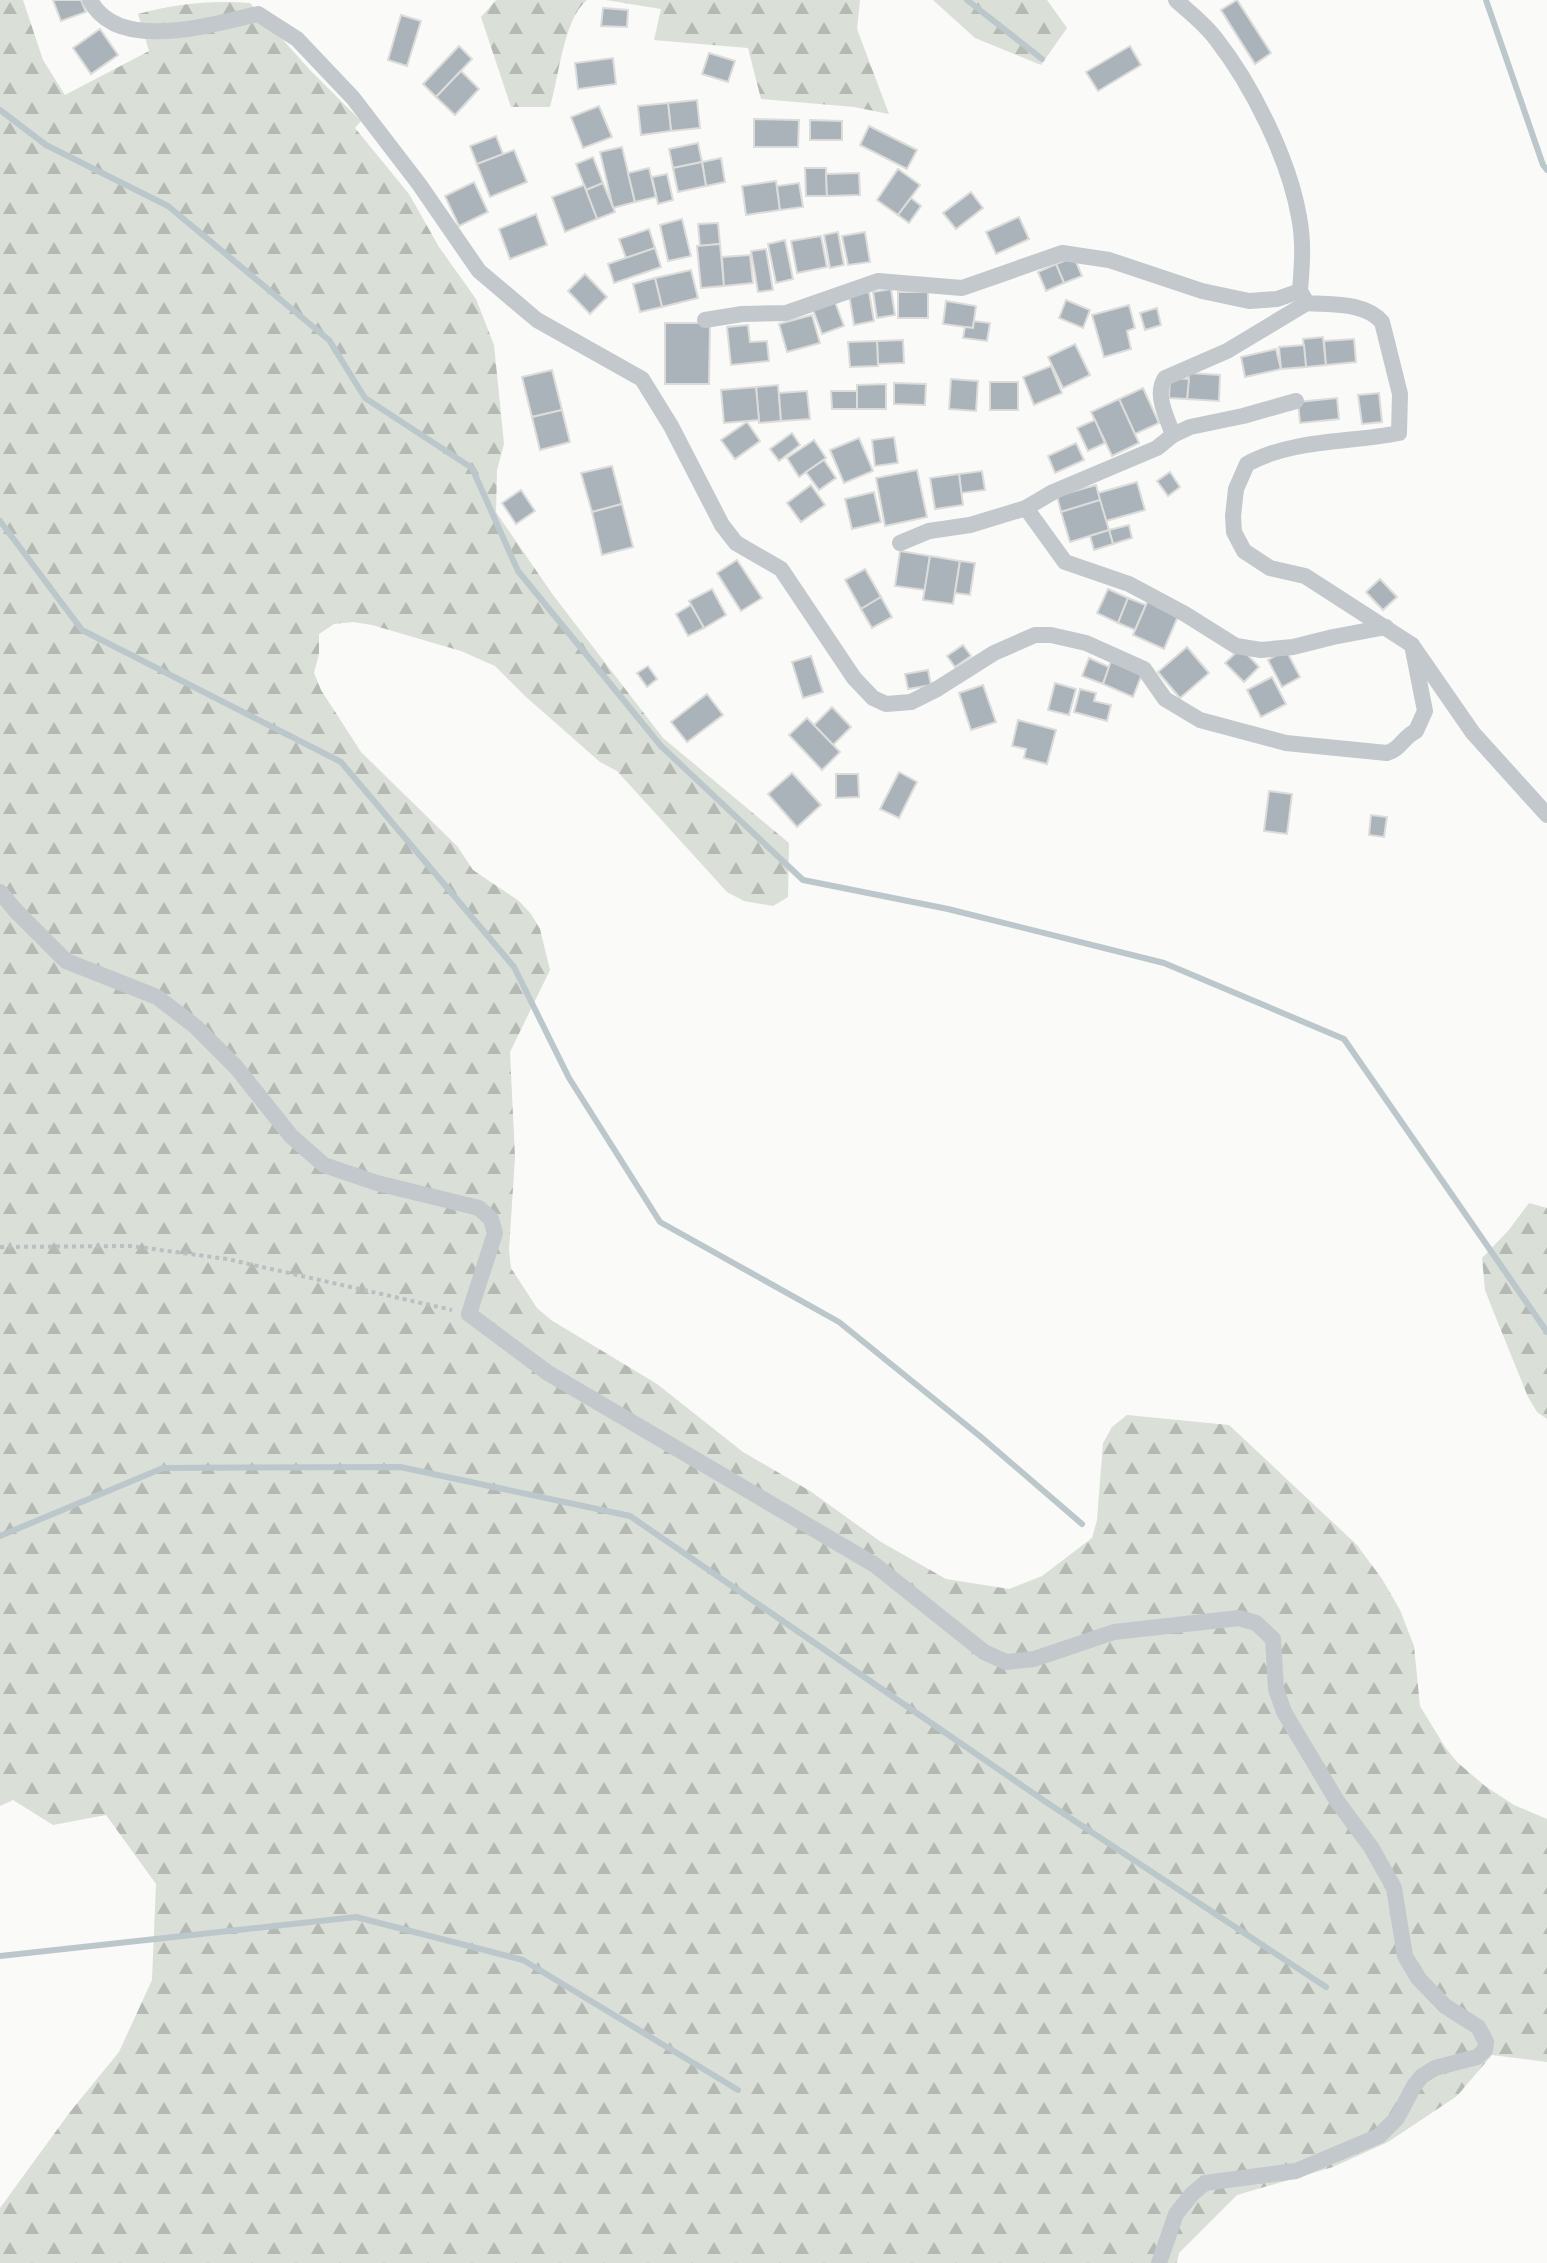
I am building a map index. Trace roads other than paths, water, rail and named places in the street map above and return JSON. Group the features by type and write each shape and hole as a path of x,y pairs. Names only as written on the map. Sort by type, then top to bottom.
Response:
{"street":[{"path":"90,0 106,21 134,29 168,33 258,14 297,39 353,98 419,184 479,271 537,320 642,379 671,426 722,525 736,543 781,569 854,678 873,698 886,704 911,702 994,653 1035,635 1051,635 1086,643 1144,669 1165,699 1200,720 1286,743 1387,753 1394,751 1408,735 1416,731 1425,711 1412,645"},
{"path":"1176,0 1214,37 1238,72 1272,137 1299,216 1304,297"},
{"path":"705,320 742,314 786,313 878,281 962,288 1062,253 1109,260 1202,291 1249,301 1304,297 1363,309 1382,322 1400,394 1399,433 1367,440 1291,448 1269,453 1247,464 1236,489 1234,532 1244,551 1257,560 1270,568 1305,576 1412,645 1473,733 1547,815"},
{"path":"1173,435 1160,395 1165,378 1227,351 1304,297"},
{"path":"900,543 929,531 970,525 1026,508 1053,492 1157,448 1190,427 1296,401"},
{"path":"1026,508 1065,562 1129,584 1236,646 1261,650 1293,647 1386,627"},
{"path":"0,892 66,961 157,997 196,1027 236,1067 291,1136 324,1165 377,1183 479,1208 491,1219 495,1233 469,1314 548,1373 875,1565 984,1652 1006,1662 1034,1659 1114,1632 1239,1618 1256,1623 1268,1632 1275,1648 1276,1689 1284,1712 1394,1888 1405,1956 1432,1996 1478,2027 1486,2042 1485,2050 1477,2057 1435,2068 1422,2076 1397,2118 1379,2136 1296,2171 1205,2183 1176,2214 1159,2263"}],"waterway":[{"path":"967,0 1042,59"},
{"path":"1486,0 1547,170"},
{"path":"0,110 46,145 168,206 329,340 365,398 472,468 518,571 661,746 803,880 948,909 1164,963 1344,1039 1547,1332"},
{"path":"0,521 82,630 341,762 514,967 569,1078 660,1222 839,1322 1082,1524"},
{"path":"0,1536 163,1468 400,1467 630,1516 1046,1802 1326,1987"},
{"path":"0,1956 356,1917 523,1960 738,2090"}]}
